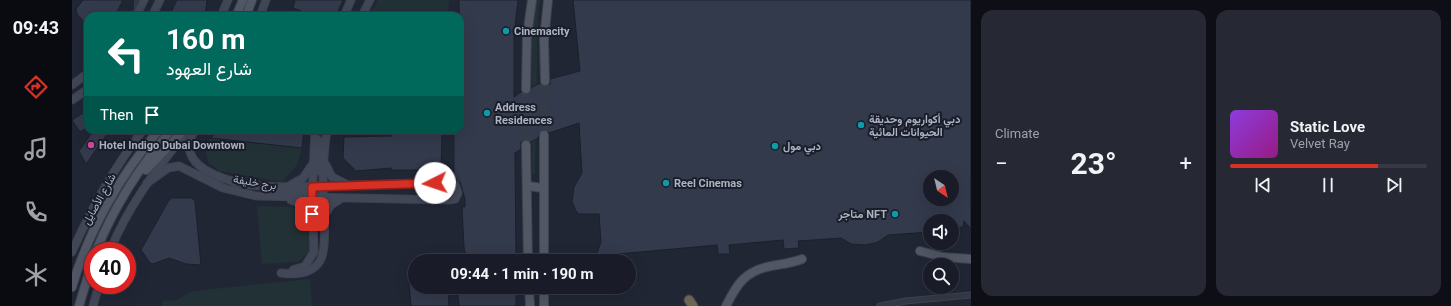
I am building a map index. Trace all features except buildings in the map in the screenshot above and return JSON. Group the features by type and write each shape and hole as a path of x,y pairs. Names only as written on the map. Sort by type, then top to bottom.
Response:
{"main road":[{"path":"238,12 243,0"},
{"path":"248,12 252,0"},
{"path":"526,89 527,36 532,0"},
{"path":"544,81 544,40 548,0"},
{"path":"140,152 151,134"},
{"name":"شارع الأصايل","path":"72,287 86,247 99,220 119,184 140,152 156,134"},
{"name":"شارع الأصايل","path":"100,242 112,216 136,176 168,134"},
{"path":"128,189 180,134"},
{"path":"544,135 544,254"},
{"path":"526,145 528,186 528,254"},
{"path":"528,186 543,188"},
{"path":"920,251 942,257 971,260"},
{"path":"726,306 738,283 749,275 759,269 793,263 802,259"},
{"path":"78,306 84,287"},
{"path":"529,294 530,306"},
{"path":"544,294 544,306"}],"street":[{"path":"136,12 138,0"},
{"path":"138,12 144,0"},
{"path":"154,12 160,0"},
{"path":"223,12 228,0"},
{"path":"262,12 266,0"},
{"path":"346,12 351,0"},
{"path":"364,12 370,0"},
{"path":"72,85 84,76"},
{"path":"72,100 84,92"},
{"name":"شارع الأصايل","path":"72,252 102,192 140,134"},
{"path":"114,242 122,224 147,183 185,134"},
{"path":"192,134 189,140 189,153 196,163 204,169 221,177 240,183 285,187 312,192"},
{"path":"315,134 312,214 315,247 312,257 300,269 281,273 305,272 318,264 324,250 323,186 327,134"},
{"path":"318,134 319,169 321,172 324,171"},
{"path":"324,161 332,177 352,186"},
{"path":"285,187 303,178 313,163"},
{"name":"برج خليفة","path":"147,183 168,168 179,166 218,186 245,194 285,198 312,192 323,198 452,200 458,193 457,186 448,182 352,186"},
{"path":"245,194 312,192 323,186 352,186"},
{"path":"285,198 302,204 312,214"},
{"path":"324,218 331,205 342,198"},
{"path":"93,306 96,294"},
{"path":"880,306 914,300 971,295"}],"shaded area":[{"path":"378,0 449,0 448,12 419,12 404,10 410,12 371,12"},
{"path":"535,0 540,0 538,16 535,174 532,174 532,24"},
{"path":"211,138 302,148 297,165 282,182 219,171 208,162 205,145"},
{"path":"257,206 293,207 308,220 310,251 298,262 262,264"},
{"path":"310,279 312,306 162,306 163,301 176,300 193,291"}],"tunnel":[{"path":"544,135 545,81"},
{"path":"526,89 526,145"}],"place":[{"name":"Cinemacity","path":"506,31"},
{"name":"Address Residences","path":"487,113"},
{"name":"دبي أكواريوم وحديقة الحيوانات المائية","path":"861,125"},
{"name":"Hotel Indigo Dubai Downtown","path":"91,145"},
{"name":"دبي مول","path":"775,146"},
{"name":"Reel Cinemas","path":"666,183"},
{"name":"متاجر NFT","path":"895,214"}],"route":[{"path":"312,214 312,187 435,183"}]}
